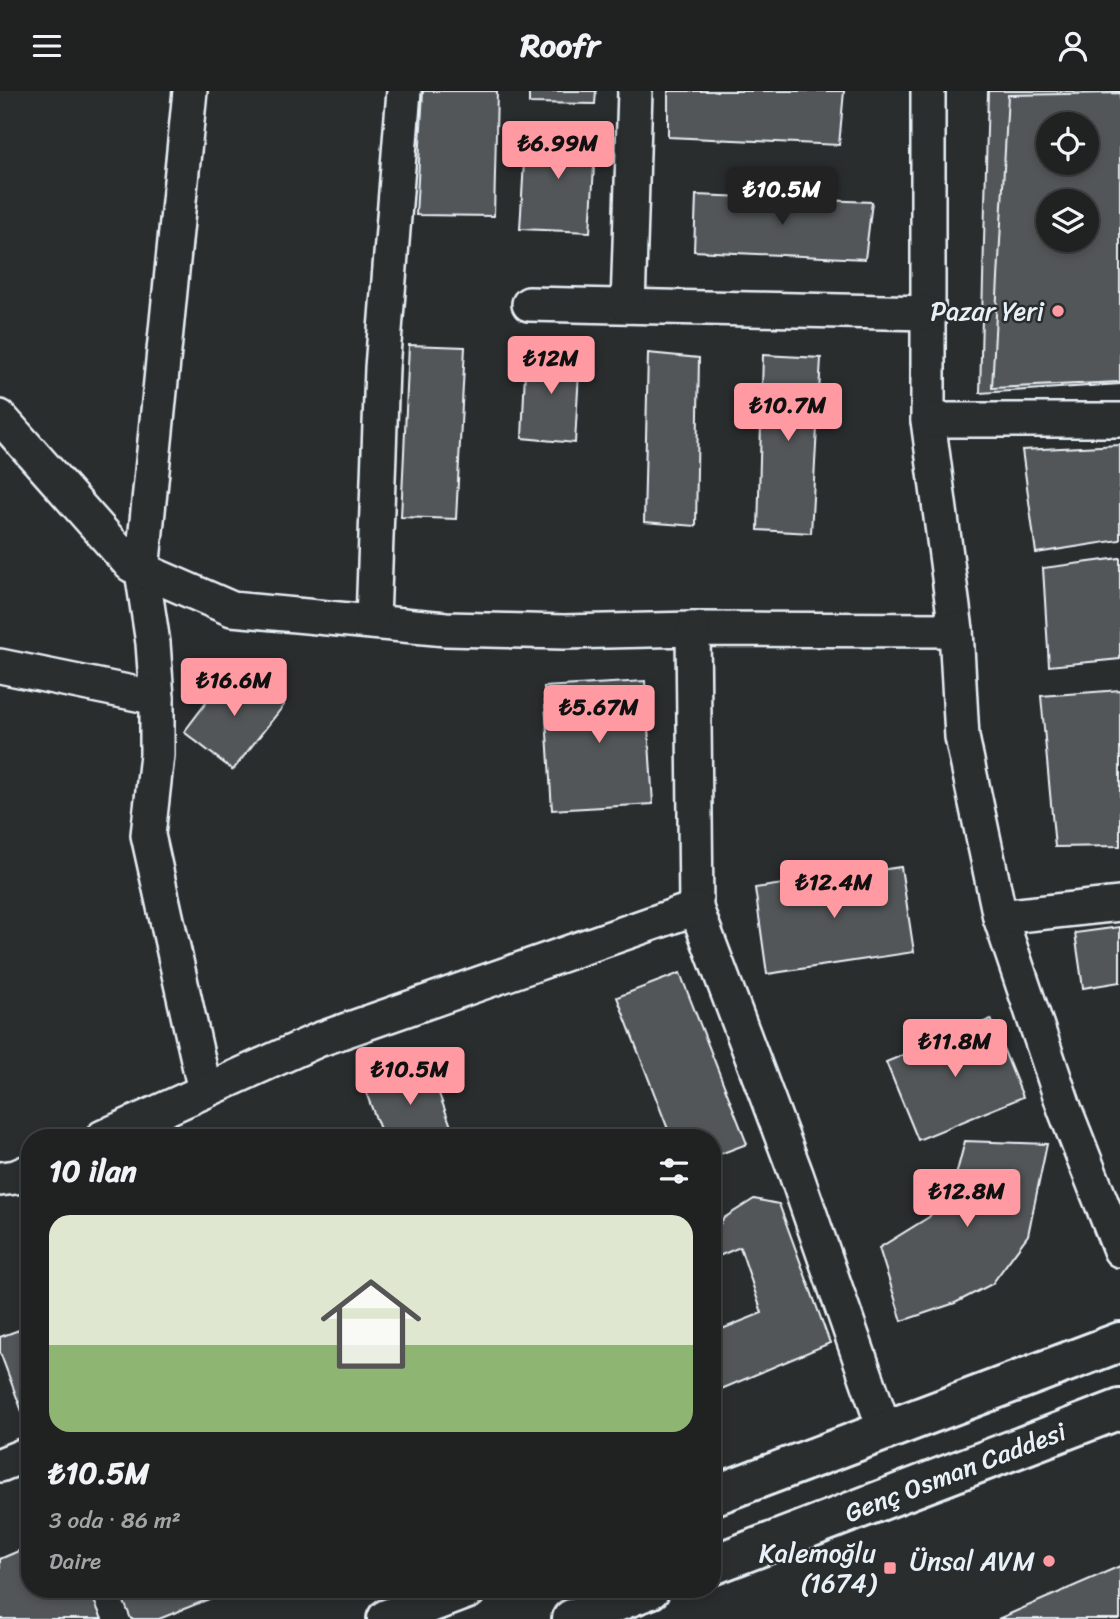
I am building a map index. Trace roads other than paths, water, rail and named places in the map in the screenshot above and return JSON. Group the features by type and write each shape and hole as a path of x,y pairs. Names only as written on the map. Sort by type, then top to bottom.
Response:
{"main road":[{"path":"721,1493 1120,1342"},
{"name":"Genç Osman Caddesi","path":"721,1562 1120,1409"},
{"path":"387,1619 443,1598"},
{"path":"572,1619 627,1598"}],"street":[{"path":"190,91 142,571 153,643 156,698 157,755 148,835 205,1091"},
{"path":"373,621 382,368 404,91"},
{"path":"628,306 635,91"},
{"path":"928,91 928,420 956,630 962,737 1000,917 1065,1110 1120,1250"},
{"path":"528,305 928,313"},
{"path":"0,417 131,565 232,609 459,630 956,630"},
{"path":"928,420 1120,420"},
{"path":"693,629 696,908 796,1174 885,1431"},
{"path":"0,666 156,698"},
{"path":"1000,917 1120,904"},
{"path":"121,1129 318,1040 696,908"},
{"path":"0,1179 21,1175"},
{"path":"0,1465 21,1457"}],"place":[{"name":"Pazar Yeri","path":"1058,311"},
{"name":"Ünsal AVM","path":"1049,1561"},
{"name":"Kalemoğlu (1674)","path":"890,1568"}]}
